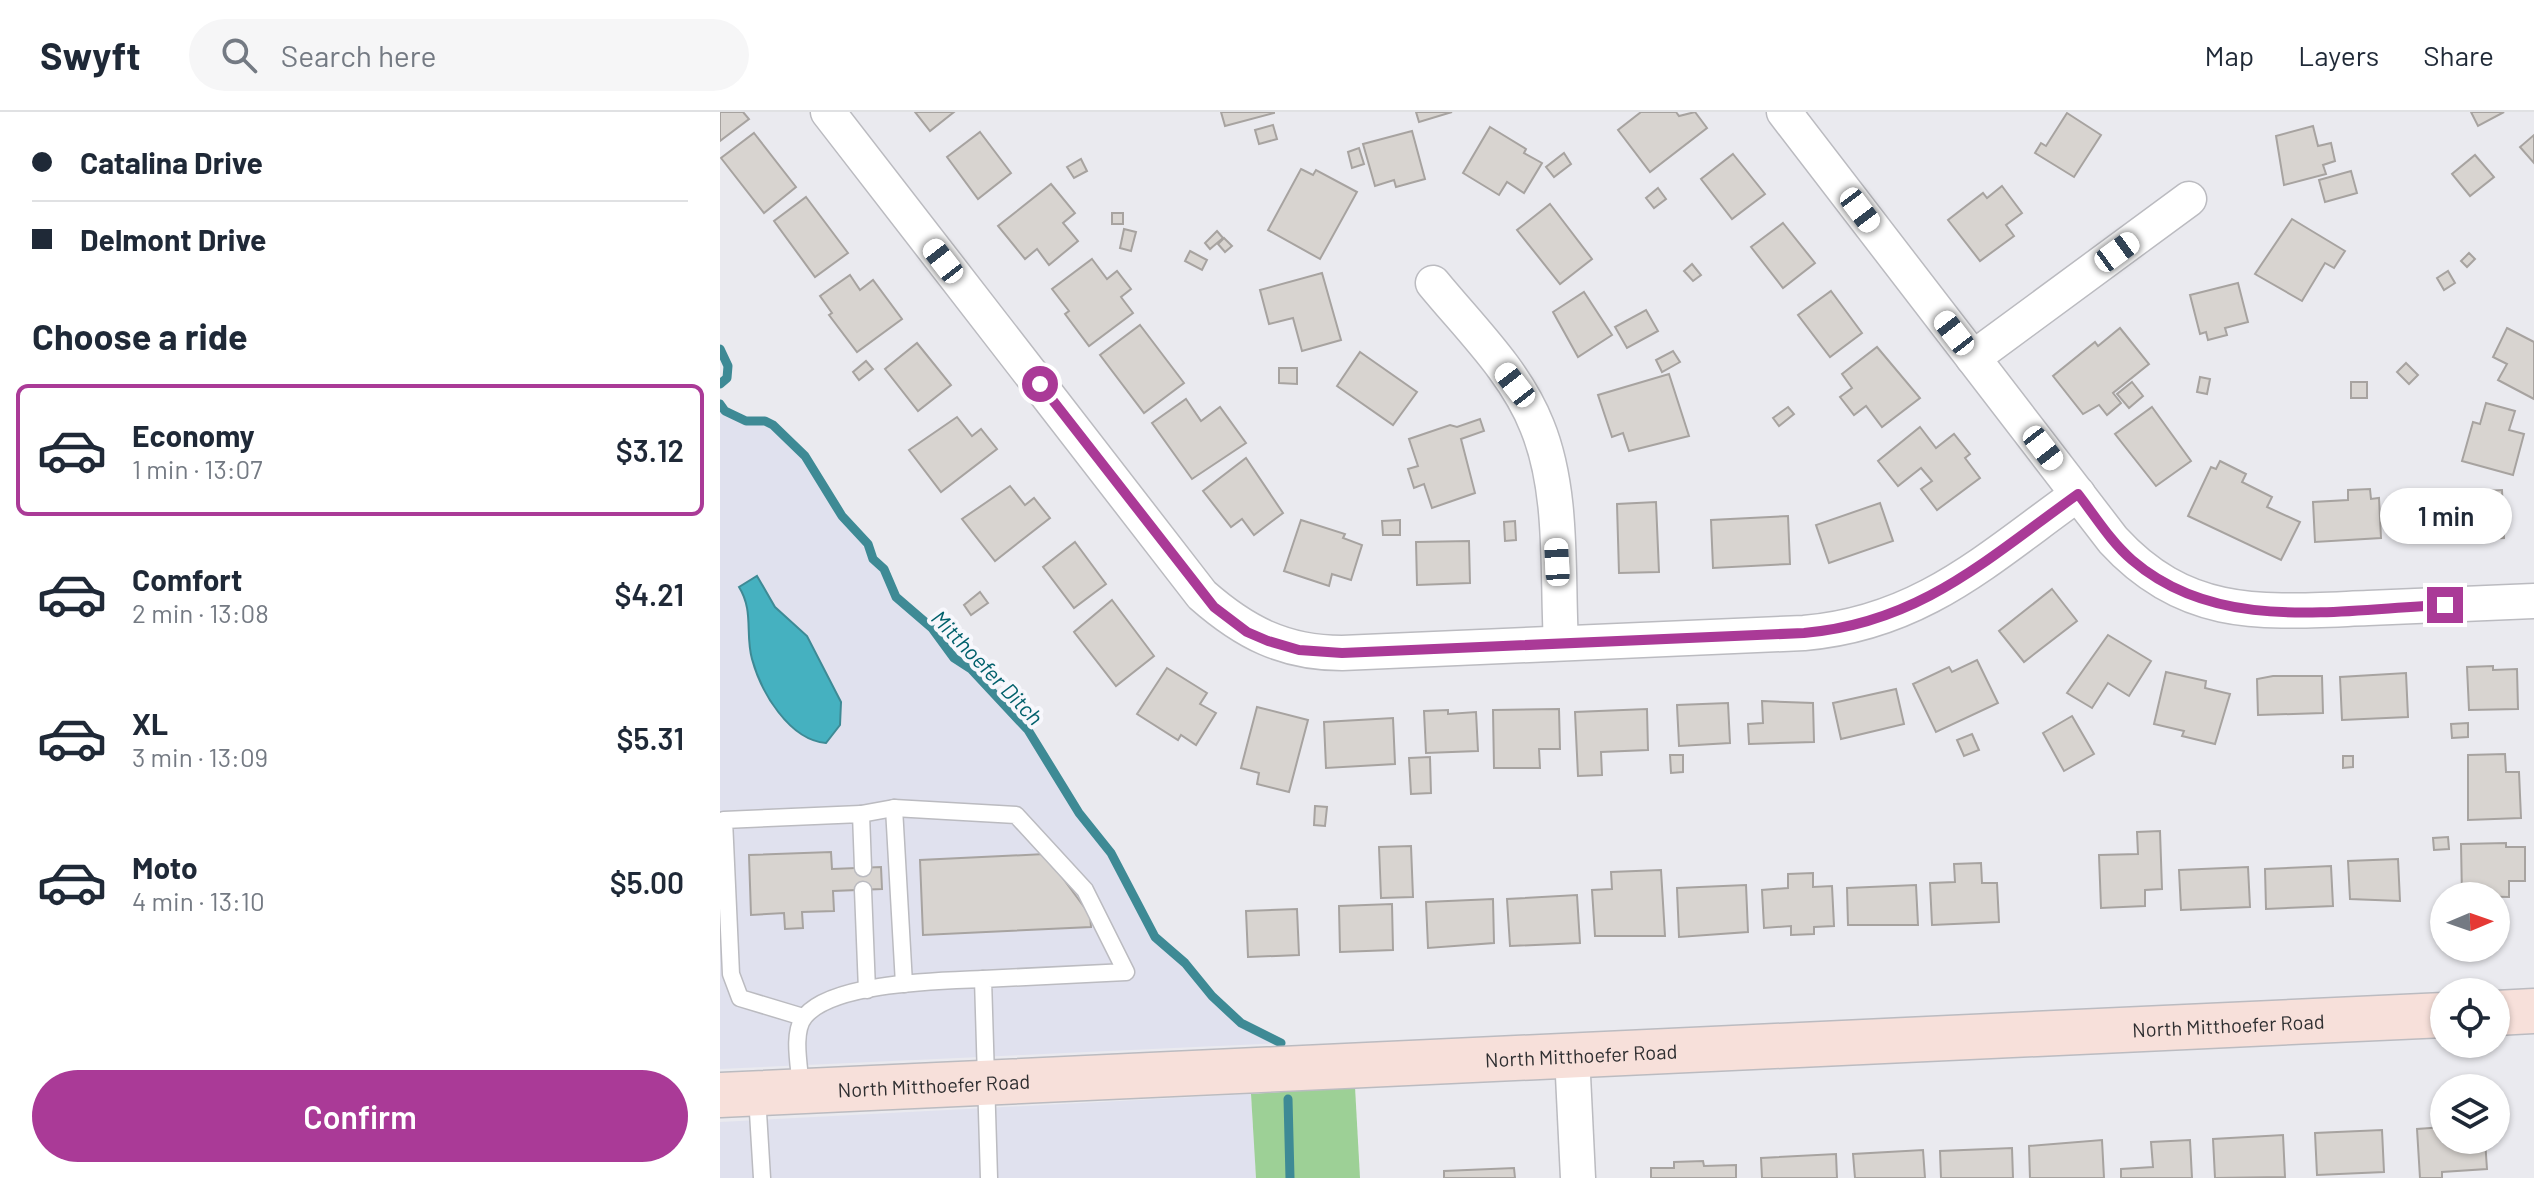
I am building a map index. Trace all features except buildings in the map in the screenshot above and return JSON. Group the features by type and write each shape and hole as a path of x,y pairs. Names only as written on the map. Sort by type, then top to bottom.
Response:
{"main road":[{"path":"2510,1012 2534,1011"},
{"name":"North Mitthoefer Road","path":"738,1094 2430,1016"}],"street":[{"path":"828,112 1202,595 1247,632 1288,647 1331,653 1804,633 1884,618 1947,588 2078,494"},
{"path":"1784,112 2131,560 2176,590 2216,605 2283,612 2534,601"},
{"path":"1973,358 2189,199"},
{"path":"1433,283 1515,385 1541,437 1554,493 1561,643"},
{"path":"1572,1055 1578,1178"}],"lane":[{"path":"894,808 904,984"},
{"path":"801,1091 798,1038 803,1017 821,1004 867,990 904,984 1126,972 1085,890 1016,815 894,808 861,814 724,820 731,974 740,998 803,1017"},
{"path":"861,814 863,868"},
{"path":"863,890 867,990"},
{"path":"983,979 989,1178"},
{"path":"738,1094 762,1178"}],"shaded area":[{"path":"720,404 725,411 746,421 765,421 773,425 805,456 842,516 868,544 873,559 884,569 896,597 932,628 954,658 971,669 1028,730 1079,813 1111,853 1155,937 1185,963 1212,996 1241,1023 1281,1043 720,1069"},
{"path":"1251,1094 1256,1178 720,1178 720,1122"}],"green space":[{"path":"1355,1087 1360,1178 1256,1178 1251,1094"}],"water":[{"path":"757,576 775,607 807,636 841,702 840,725 826,743 813,740 789,724 778,712 756,672 750,650 748,614 739,587"}],"waterway":[{"name":"Mitthoefer Ditch","path":"720,349 728,366 727,378 720,384"},
{"name":"Mitthoefer Ditch","path":"720,404 725,411 746,421 765,421 773,425 805,456 842,516 868,544 873,559 884,569 896,597 932,628 954,658 971,669 1028,730 1079,813 1111,853 1155,937 1185,963 1212,996 1241,1023 1281,1043"},
{"name":"Mitthoefer Ditch","path":"1288,1099 1290,1178"}],"route":[{"path":"1040,384 1202,595 1247,632 1299,650 1342,653 1843,629 1884,618 1923,602 1958,581 2078,494 2131,560 2176,590 2216,605 2257,612 2445,605"}]}
